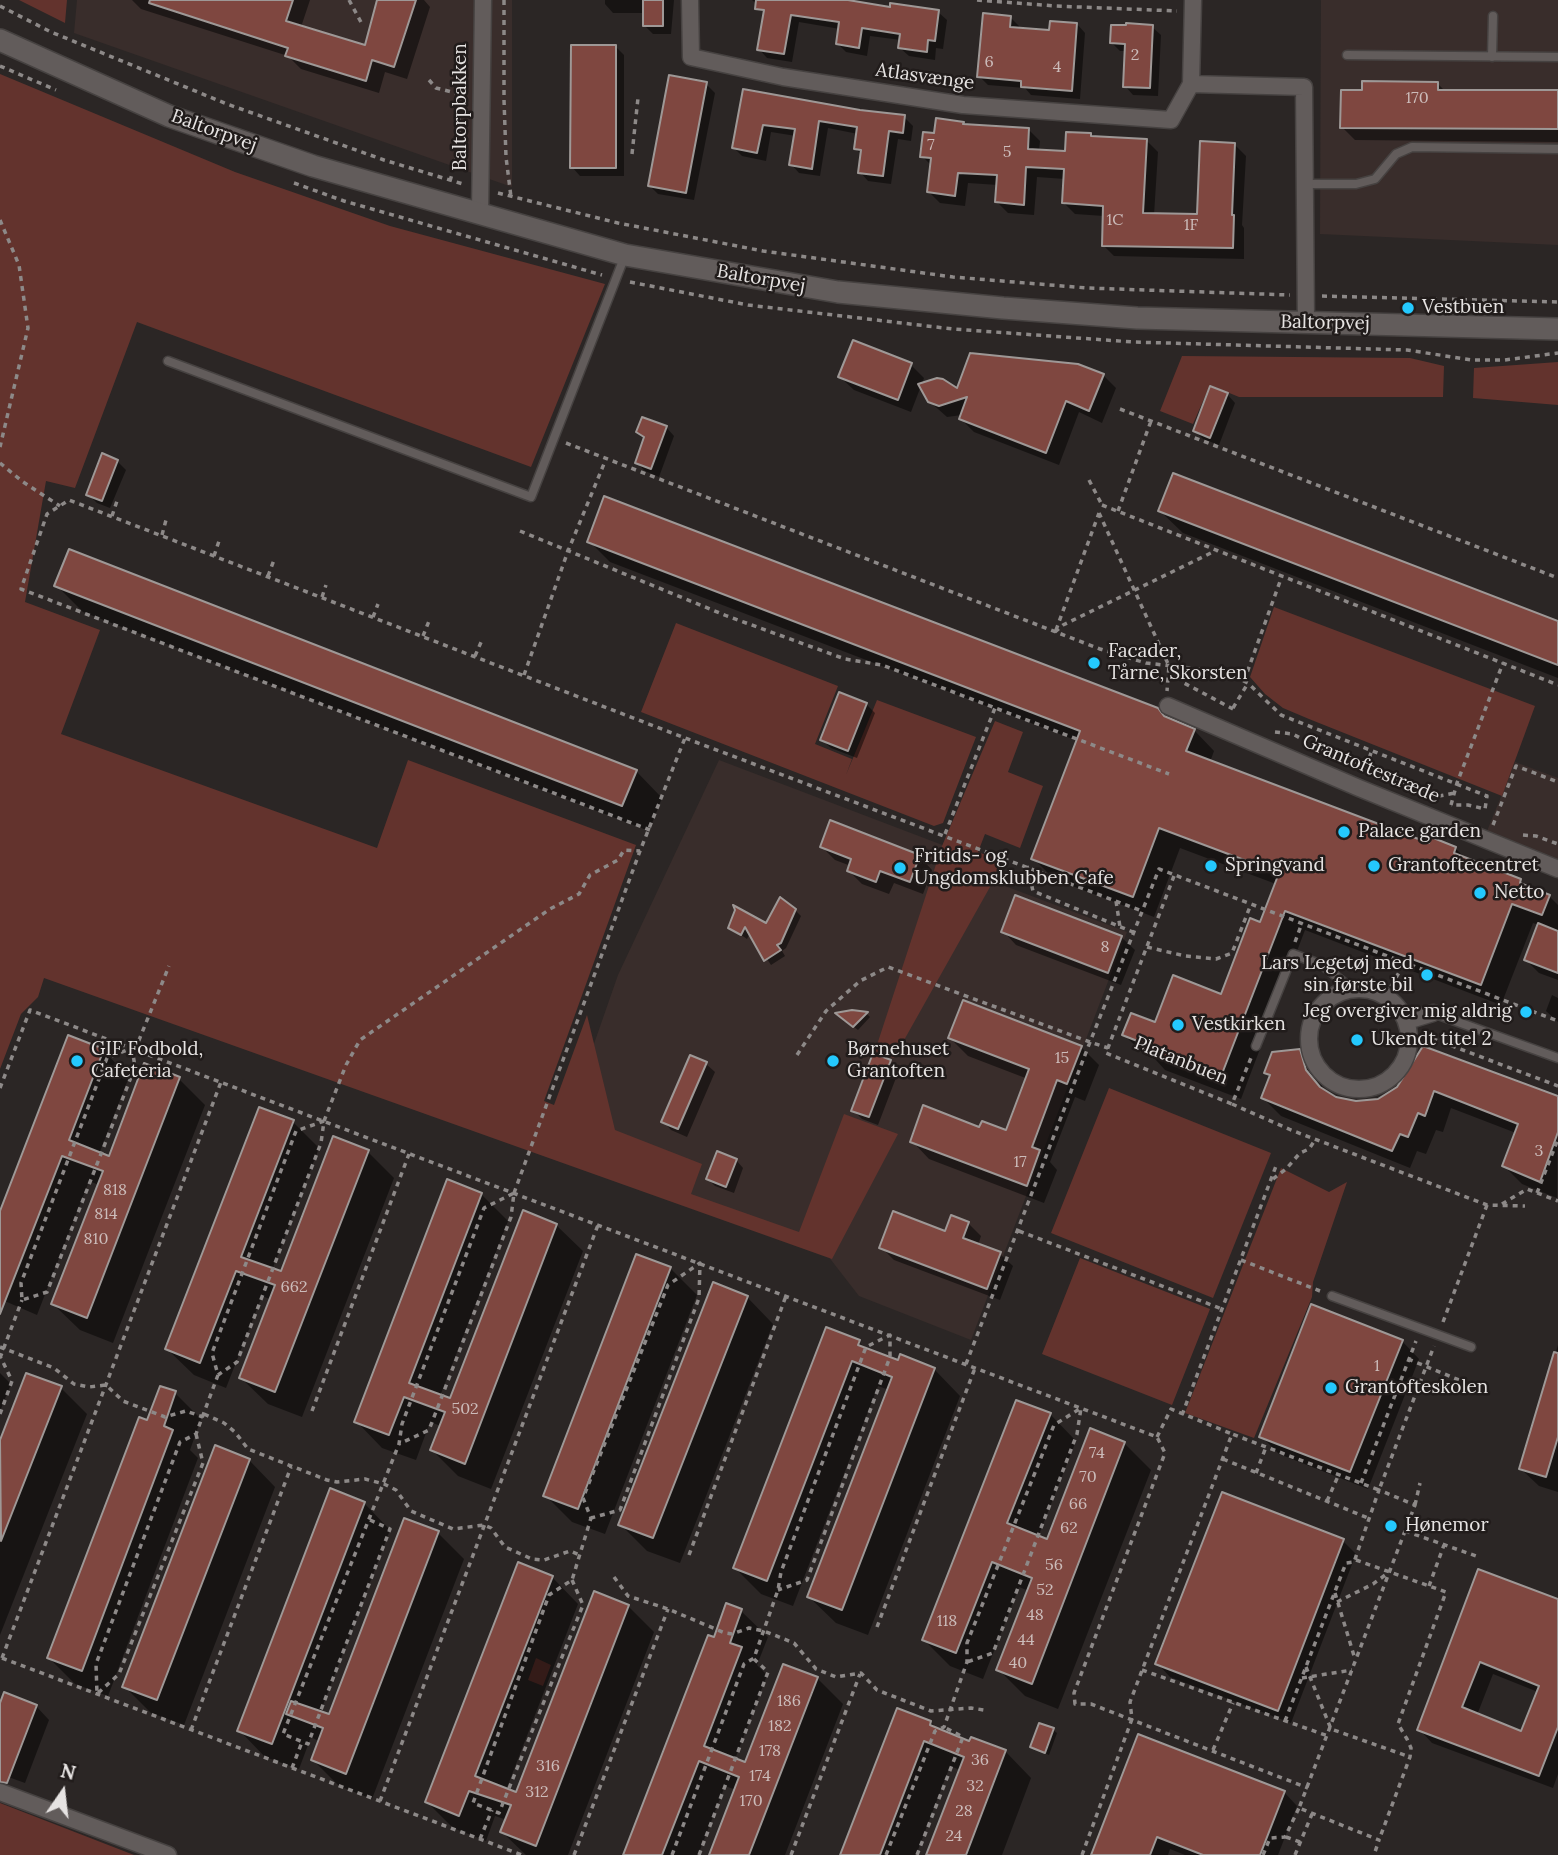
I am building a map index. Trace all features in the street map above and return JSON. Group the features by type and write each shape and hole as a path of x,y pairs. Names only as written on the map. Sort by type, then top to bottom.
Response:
{"street":[{"name":"Baltorpbakken","path":"480,213 483,0"},
{"name":"Atlasvænge","path":"690,0 691,57 783,77 963,105 1171,120 1191,84 1193,6"},
{"name":"Baltorpvej","path":"0,40 169,116 313,166 625,255 852,294 1137,318 1558,329"},
{"path":"1191,84 1304,87 1306,323"},
{"name":"Grantoftestræde","path":"1168,706 1558,869"},
{"path":"1351,988 1369,989 1386,995 1399,1006 1408,1027 1408,1056 1399,1071 1385,1083 1368,1089 1351,1089 1334,1083 1320,1071 1311,1056 1308,1038 1312,1021 1321,1006 1335,994 1351,988"},
{"path":"1408,1027 1433,1013"},
{"path":"0,1792 167,1855"}],"lane":[{"path":"1492,57 1493,16"},
{"path":"1347,55 1558,57"},
{"path":"1305,184 1356,184 1375,179 1396,154 1412,147 1558,149"},
{"path":"168,361 531,497 625,255"},
{"path":"1255,1046 1293,954 1322,965 1351,988"},
{"path":"1433,1013 1558,1058"},
{"path":"1332,1296 1471,1347"}],"path":[{"path":"349,0 362,24"},
{"path":"504,0 503,100 511,197"},
{"path":"976,0 1055,6 1193,6"},
{"path":"1055,0 1055,6"},
{"path":"0,6 51,32 226,104 384,160 481,190 618,223 763,251 953,277 1087,288 1558,302"},
{"path":"429,80 436,88 460,94"},
{"path":"632,154 638,98"},
{"path":"0,220 19,265 29,328 0,447"},
{"path":"1120,410 1558,578"},
{"path":"1118,512 1150,421"},
{"path":"554,438 1134,660 1224,672 1246,682 1280,715 1487,796 1485,809 1468,805 1451,806"},
{"path":"523,675 568,551 606,459"},
{"path":"0,463 60,506"},
{"path":"1089,480 1102,505 1118,512 1558,685"},
{"path":"650,830 21,589 47,514 69,500 1142,911"},
{"path":"112,516 117,501"},
{"path":"1055,632 1102,505"},
{"path":"1099,513 1169,666 1166,686"},
{"path":"162,535 166,520"},
{"path":"520,531 727,616 845,659 881,665 1169,774"},
{"path":"214,556 219,541"},
{"path":"1055,632 1063,625 1217,550"},
{"path":"268,576 274,560"},
{"path":"1175,666 1184,683 1233,709 1246,682 1282,576"},
{"path":"322,597 326,585"},
{"path":"373,617 378,604"},
{"path":"423,636 429,621"},
{"path":"475,656 482,640"},
{"path":"1342,760 1366,767 1430,794 1455,795 1457,783 1503,663"},
{"path":"944,834 995,708"},
{"path":"1257,743 1264,733 1286,732 1331,755"},
{"path":"399,1444 429,1430 511,1217 514,1194 640,851 685,738"},
{"path":"1366,767 1371,750"},
{"path":"1500,829 1493,826 1516,766 1558,782"},
{"path":"1516,834 1536,836 1558,844"},
{"path":"97,1694 119,1674 203,1462 197,1434 218,1375 237,1362 321,1143 324,1121 346,1065 360,1040 550,909 579,894 590,875 618,860 624,850 640,851"},
{"path":"1027,866 1033,891 1133,932"},
{"path":"966,1364 1158,869 1558,1021"},
{"name":"Platanbuen","path":"1174,876 1106,1054 1232,1104 1255,1046"},
{"path":"1116,901 1120,927"},
{"path":"1147,947 1185,956 1216,959 1232,953 1251,904"},
{"path":"1293,954 1295,939 1302,923"},
{"path":"1386,995 1405,962"},
{"path":"22,1300 47,1292 135,1067 133,1049 169,966"},
{"path":"797,1055 826,1011 860,981 888,967 1108,1048"},
{"path":"0,1088 30,1010 1157,1437 1165,1453 1074,1693 1075,1704 1091,1704 1308,1788"},
{"path":"1408,1027 1558,1086"},
{"path":"0,1414 12,1381 0,1357 22,1300 21,1283 107,1058 133,1049"},
{"path":"221,1082 1,1658 522,1855"},
{"path":"1232,1104 1315,1140 1487,1205 1525,1206"},
{"path":"218,1375 212,1353 296,1131 324,1121"},
{"path":"1537,1193 1558,1139"},
{"path":"1271,1180 1286,1169 1300,1153 1309,1149 1315,1140"},
{"path":"312,1411 409,1154"},
{"path":"1182,1415 1276,1166"},
{"path":"1500,1205 1527,1189 1558,1200"},
{"path":"370,1520 390,1529 308,1744 283,1734 384,1484 399,1444 402,1424 484,1208 514,1194"},
{"path":"1355,1560 1368,1518 1487,1205"},
{"path":"380,1801 598,1225"},
{"path":"1019,1231 1222,1309"},
{"path":"1241,1260 1332,1296"},
{"path":"572,1580 583,1605 499,1813 473,1802 549,1595 572,1580 591,1518 583,1498 668,1285 699,1264"},
{"path":"591,1518 620,1510 699,1298 699,1264"},
{"path":"689,1555 786,1296"},
{"path":"672,1855 744,1664 754,1658 779,1590 781,1572 866,1347 890,1335"},
{"path":"779,1590 807,1580 890,1357 890,1335"},
{"path":"1361,1483 1416,1341"},
{"path":"3,1347 54,1368 74,1384 89,1387 106,1385 123,1401 165,1417 186,1411 224,1423 248,1448 327,1480 337,1482 365,1479 384,1484 396,1490 411,1511 453,1529 485,1525 491,1528 505,1547 532,1559 544,1560 569,1551 580,1555"},
{"path":"1408,1359 1459,1380"},
{"path":"877,1628 975,1368"},
{"path":"886,1855 935,1731 944,1727 967,1662 967,1643 1054,1425 1081,1408"},
{"path":"967,1662 993,1653 1077,1434 1081,1408"},
{"path":"1157,1437 1171,1409 1415,1504"},
{"path":"97,1694 96,1664 180,1442 197,1434"},
{"path":"1082,1855 1132,1719 1130,1702 1232,1434"},
{"path":"1256,1473 1266,1447"},
{"path":"1223,1459 1368,1518"},
{"path":"191,1730 291,1466"},
{"path":"1327,1501 1339,1474"},
{"path":"1285,1837 1331,1729 1415,1504 1420,1483"},
{"path":"1405,1531 1479,1557"},
{"path":"1429,1586 1445,1545"},
{"path":"1285,1721 1346,1563 1355,1560 1446,1592 1398,1724 1408,1739 1410,1757 1374,1855"},
{"path":"1329,1606 1373,1584 1390,1572"},
{"path":"614,1577 628,1596 668,1609 725,1633 732,1634 750,1628 794,1643 816,1669 836,1677 861,1673"},
{"path":"1335,1591 1356,1661"},
{"path":"575,1855 668,1609"},
{"path":"699,1855 768,1672 754,1658"},
{"path":"1306,1667 1331,1729 1410,1757"},
{"path":"1142,1670 1328,1736"},
{"path":"1302,1678 1353,1670"},
{"path":"861,1673 877,1690 931,1711 976,1708 984,1710"},
{"path":"791,1855 861,1673"},
{"path":"1213,1750 1233,1703"},
{"path":"917,1855 963,1737 944,1727"},
{"path":"292,1768 302,1742"},
{"path":"1299,1808 1379,1840"},
{"path":"480,1839 492,1810"},
{"path":"1295,1855 1312,1814"},
{"path":"1263,1855 1270,1838 1285,1837 1300,1842"}],"shaded area":[{"path":"19,0 67,0 65,23"},
{"path":"77,0 512,0 512,187 74,33"},
{"path":"1321,0 1558,0 1558,245 1320,234"},
{"path":"0,74 235,172 390,226 605,284 531,467 137,322 75,488 46,481 25,602 100,630 61,734 377,848 408,760 636,845 544,1101 554,1105 587,1015 615,1130 702,1164 691,1194 799,1232 844,1114 898,1134 832,1259 44,978 38,997 21,1014 0,1069"},
{"path":"1182,356 1410,358 1444,366 1443,397 1239,397 1210,385 1193,424 1160,411"},
{"path":"1558,362 1558,405 1473,398 1474,368"},
{"path":"1274,607 1535,706 1502,796 1283,708 1265,694 1250,677"},
{"path":"676,623 838,686 815,744 852,759 846,775 877,700 976,737 943,823 934,826 641,712"},
{"path":"995,721 1023,732 1008,772 1043,786 1020,848 985,834 978,852 1004,862 894,1058 875,1051 942,846"},
{"name":"Børnehuset Grantoften","path":"719,760 974,857 968,872 1127,932 971,1340 859,1296 821,1247 558,1147 618,975"},
{"path":"1515,762 1558,778 1558,864 1485,836"},
{"path":"1109,1088 1271,1153 1213,1298 1051,1233"},
{"path":"1281,1168 1329,1192 1347,1182 1313,1282 1312,1297 1254,1438 1185,1413"},
{"path":"1080,1258 1210,1309 1172,1405 1042,1354"},
{"path":"536,1658 551,1665 543,1686 528,1680"},
{"path":"0,1803 134,1855 0,1855"}],"building":[{"path":"150,0 293,0 286,21 365,45 377,0 416,0 394,67 372,60 366,81 285,56 288,48 149,3"},
{"path":"643,0 663,0 663,26 643,26"},
{"path":"756,0 848,0 890,7 890,3 939,10 935,41 928,40 927,52 898,48 900,34 862,28 859,48 836,44 839,22 791,15 784,54 757,50 764,10 755,9"},
{"path":"983,13 1011,16 1010,27 1049,30 1050,21 1077,23 1072,91 1021,87 1021,81 977,77"},
{"path":"1111,25 1153,25 1150,88 1123,87 1125,44 1110,43"},
{"path":"571,45 616,45 616,168 570,168"},
{"path":"669,75 707,82 686,193 648,186"},
{"path":"1362,81 1438,82 1438,90 1558,90 1558,129 1340,128 1341,90 1362,90"},
{"path":"743,89 860,110 905,115 903,133 889,131 883,176 858,173 861,150 854,149 857,127 819,121 812,169 789,165 795,129 763,125 757,153 732,148"},
{"path":"936,118 964,122 963,124 1029,128 1028,149 1065,151 1066,132 1147,139 1143,213 1197,214 1200,141 1235,143 1233,248 1102,246 1103,206 1062,203 1064,169 1026,167 1024,205 995,202 997,175 958,173 955,196 927,192 931,158 920,157 923,132 934,133"},
{"path":"853,340 912,363 898,400 838,377"},
{"path":"970,353 1078,364 1104,374 1089,411 1066,401 1046,453 959,419 967,397 939,406 928,402 918,384 937,378 957,388"},
{"path":"1210,386 1228,393 1210,438 1193,431"},
{"path":"642,417 667,426 651,469 635,463 644,437 636,432"},
{"path":"102,453 118,460 102,501 86,495"},
{"path":"1173,473 1558,621 1558,665 1158,511"},
{"path":"604,496 1158,708 1164,716 1195,729 1186,751 1429,843 1431,837 1456,847 1454,853 1521,879 1520,883 1550,895 1542,915 1512,904 1481,985 1285,911 1220,1079 1143,1049 1145,1044 1122,1035 1131,1013 1155,1022 1173,975 1221,994 1250,918 1260,922 1279,873 1159,828 1133,897 1031,859 1080,731 587,542"},
{"path":"69,549 637,770 622,806 54,586"},
{"path":"839,692 867,703 848,751 820,740"},
{"path":"830,820 920,855 910,882 880,871 876,882 847,871 851,859 820,847"},
{"path":"1015,895 1122,936 1108,973 1001,932"},
{"path":"780,897 796,909 781,943 777,945 781,950 764,961 745,927 741,935 728,928 735,910 733,905 766,923"},
{"path":"1538,923 1558,931 1558,973 1524,960"},
{"path":"963,1000 1082,1046 1067,1084 1057,1080 1032,1147 1040,1150 1027,1186 910,1142 923,1105 979,1127 982,1121 1006,1130 1029,1069 948,1038"},
{"path":"852,1010 868,1012 853,1027 835,1013"},
{"path":"68,1035 104,1049 69,1140 109,1156 144,1063 180,1077 87,1318 51,1304 103,1171 62,1156 0,1314 0,1211"},
{"path":"1423,1046 1558,1096 1558,1132 1540,1182 1502,1166 1518,1124 1434,1091 1425,1116 1418,1113 1408,1137 1400,1134 1392,1151 1261,1098 1270,1075 1264,1073 1272,1052 1300,1049 1306,1070 1320,1087 1336,1097 1356,1101 1378,1099 1397,1087"},
{"path":"873,1053 891,1060 869,1117 851,1111"},
{"path":"690,1055 707,1062 678,1129 661,1122"},
{"path":"259,1107 294,1120 241,1257 281,1271 333,1136 369,1150 275,1392 239,1378 275,1285 236,1271 200,1363 165,1349"},
{"path":"717,1151 737,1159 726,1187 706,1179"},
{"path":"447,1179 482,1193 409,1383 450,1398 523,1210 557,1224 465,1464 430,1450 445,1412 404,1397 389,1435 354,1422"},
{"path":"893,1211 945,1231 951,1215 969,1222 963,1238 1001,1252 987,1289 879,1248"},
{"path":"636,1254 671,1267 578,1509 543,1496"},
{"path":"713,1282 748,1296 653,1538 618,1525"},
{"name":"Grantofteskolen","path":"1311,1304 1403,1340 1350,1472 1259,1437"},
{"path":"826,1327 860,1340 858,1345 898,1360 900,1354 935,1368 842,1610 807,1597 892,1377 852,1361 767,1581 733,1568"},
{"path":"1554,1352 1558,1353 1558,1437 1546,1477 1519,1469"},
{"path":"26,1373 62,1386 1,1541 0,1440"},
{"path":"160,1386 176,1391 164,1426 173,1430 82,1671 47,1658 139,1417 147,1420"},
{"path":"1016,1400 1051,1413 1007,1523 1047,1539 1090,1428 1125,1442 1032,1684 996,1670 1032,1578 992,1562 956,1653 922,1640"},
{"path":"215,1445 250,1459 157,1700 122,1687"},
{"path":"330,1488 365,1502 272,1744 237,1731"},
{"path":"1222,1492 1344,1539 1278,1711 1155,1664"},
{"path":"404,1518 439,1531 346,1774 311,1760 323,1728 286,1714 291,1701 329,1714"},
{"path":"518,1562 553,1576 475,1776 516,1792 594,1591 629,1605 536,1846 500,1832 511,1805 469,1791 459,1816 425,1802"},
{"path":"1478,1569 1558,1599 1558,1727 1539,1776 1417,1730","holes":["1480,1662 1539,1686 1521,1731 1462,1707"]},
{"path":"726,1603 742,1609 730,1643 742,1647 704,1746 745,1762 783,1664 818,1677 749,1855 709,1855 739,1777 699,1761 662,1855 623,1855 708,1635 714,1637"},
{"path":"4,1692 37,1705 7,1783 0,1782 0,1703"},
{"path":"897,1708 931,1721 930,1725 969,1741 971,1737 1006,1750 966,1855 926,1855 964,1757 924,1741 880,1855 840,1855"},
{"path":"1039,1723 1054,1728 1045,1753 1030,1747"},
{"path":"1138,1734 1285,1791 1260,1855 1203,1855 1157,1837 1150,1855 1091,1855"}],"place":[{"name":"Vestbuen","path":"1408,308"},
{"name":"Facader, Tårne, Skorsten","path":"1094,663"},
{"name":"Palace garden","path":"1344,832"},
{"name":"Springvand","path":"1211,866"},
{"name":"Grantoftecentret","path":"1374,866"},
{"name":"Fritids- og Ungdomsklubben Cafe","path":"900,868"},
{"name":"Netto","path":"1480,893"},
{"name":"Lars Legetøj med sin første bil","path":"1427,975"},
{"name":"Jeg overgiver mig aldrig","path":"1526,1012"},
{"name":"Vestkirken","path":"1178,1025"},
{"name":"Ukendt titel 2","path":"1357,1040"},
{"name":"GIF Fodbold, Cafeteria","path":"77,1061"},
{"name":"Børnehuset Grantoften","path":"833,1061"},
{"name":"Grantofteskolen","path":"1331,1388"},
{"name":"Hønemor","path":"1391,1526"}]}
